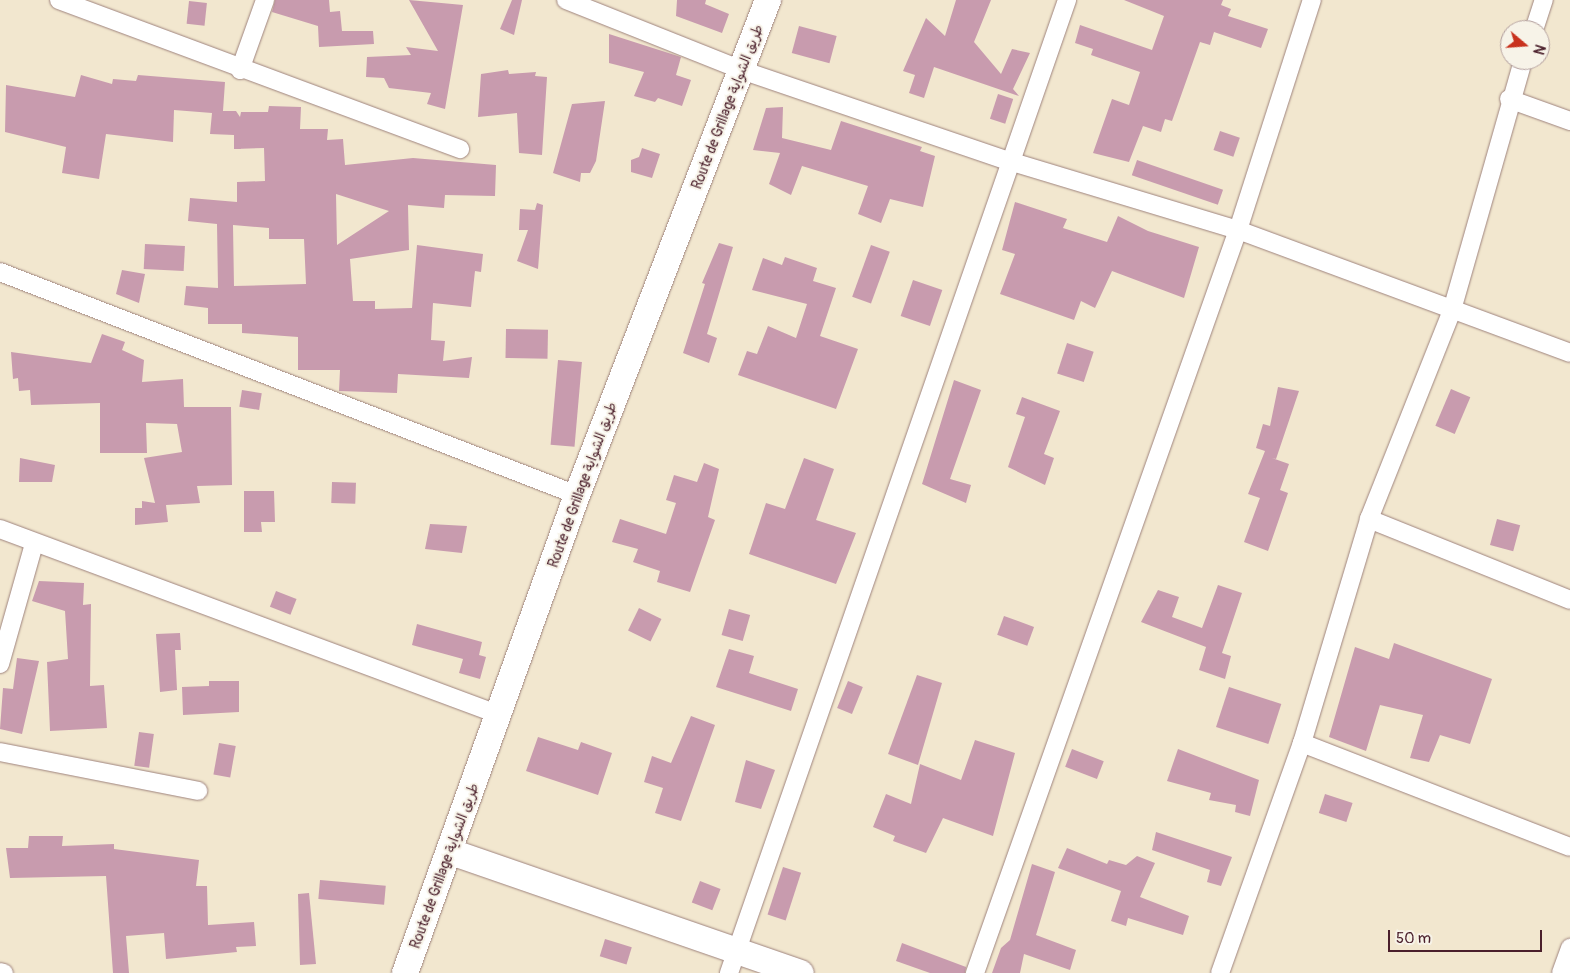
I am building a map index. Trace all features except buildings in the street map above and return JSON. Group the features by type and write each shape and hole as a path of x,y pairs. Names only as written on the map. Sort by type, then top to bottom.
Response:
{"street":[{"path":"59,0 240,70 460,149"},
{"path":"240,70 265,0"},
{"path":"566,0 744,71 1009,161 1238,230 1570,353"},
{"name":"Route de Grillage طريق الشواية","path":"405,973 451,852 577,495 744,71 768,0"},
{"path":"732,962 1009,161 1067,0"},
{"path":"975,973 1238,230 1312,0"},
{"path":"1537,20 1544,0"},
{"path":"1220,973 1302,743 1369,519 1452,310 1509,99 1519,70"},
{"path":"1509,99 1570,121"},
{"path":"0,272 577,495"},
{"path":"1369,519 1570,600"},
{"path":"0,529 34,544 500,715"},
{"path":"0,664 34,544"},
{"path":"1302,743 1570,847"},
{"path":"0,752 198,791"},
{"path":"451,852 732,962 801,973"},
{"path":"1561,973 1570,948"}]}
